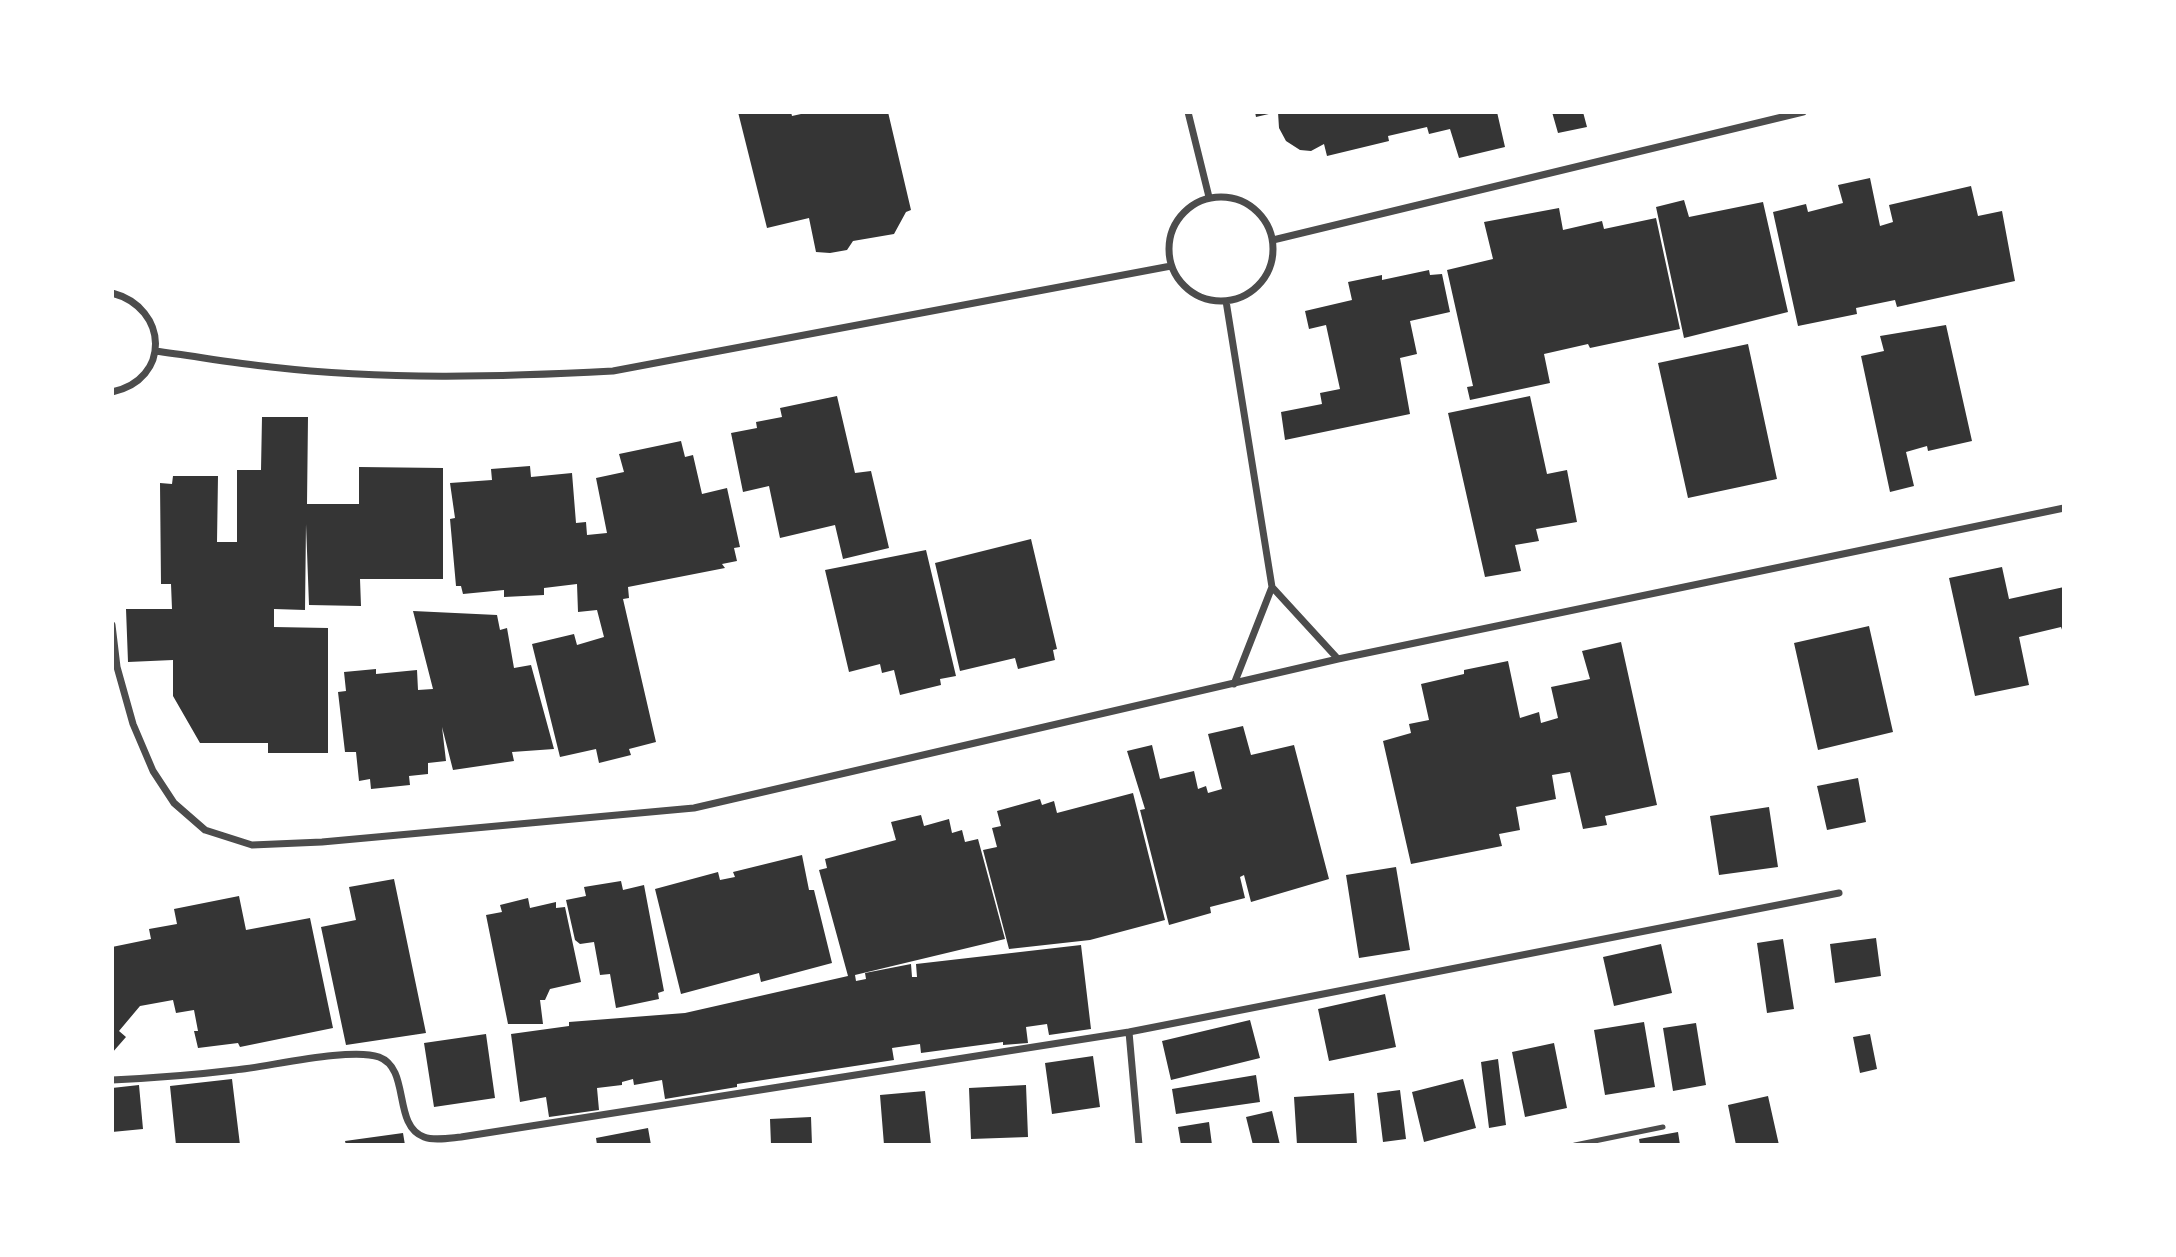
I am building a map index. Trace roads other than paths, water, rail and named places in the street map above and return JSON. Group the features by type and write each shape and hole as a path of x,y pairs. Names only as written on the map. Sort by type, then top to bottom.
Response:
{"street":[{"path":"1188,112 1209,197"},
{"path":"1273,240 1803,112"},
{"path":"1209,197 1242,200 1262,217 1273,240 1273,257 1262,281 1243,297 1226,301 1208,300 1192,293 1171,266 1168,248 1171,231 1179,216 1192,204 1209,197"},
{"path":"155,351 272,367 393,375 522,376 613,371 1171,266"},
{"path":"112,293 127,297 146,314 155,334 155,351 150,366 141,378 129,387 112,392"},
{"path":"1226,301 1272,587 1234,684"},
{"path":"112,625 120,679 133,724 153,771 174,803 205,830 251,845 322,842 694,808 1338,659 2064,508"},
{"path":"1272,587 1338,659"},
{"path":"112,1080 236,1070 328,1058 380,1057 392,1066 406,1114 418,1134 427,1138 461,1137 1129,1032 1839,893"},
{"path":"1129,1032 1139,1145"}],"lane":[{"path":"1575,1145 1663,1127"}]}
